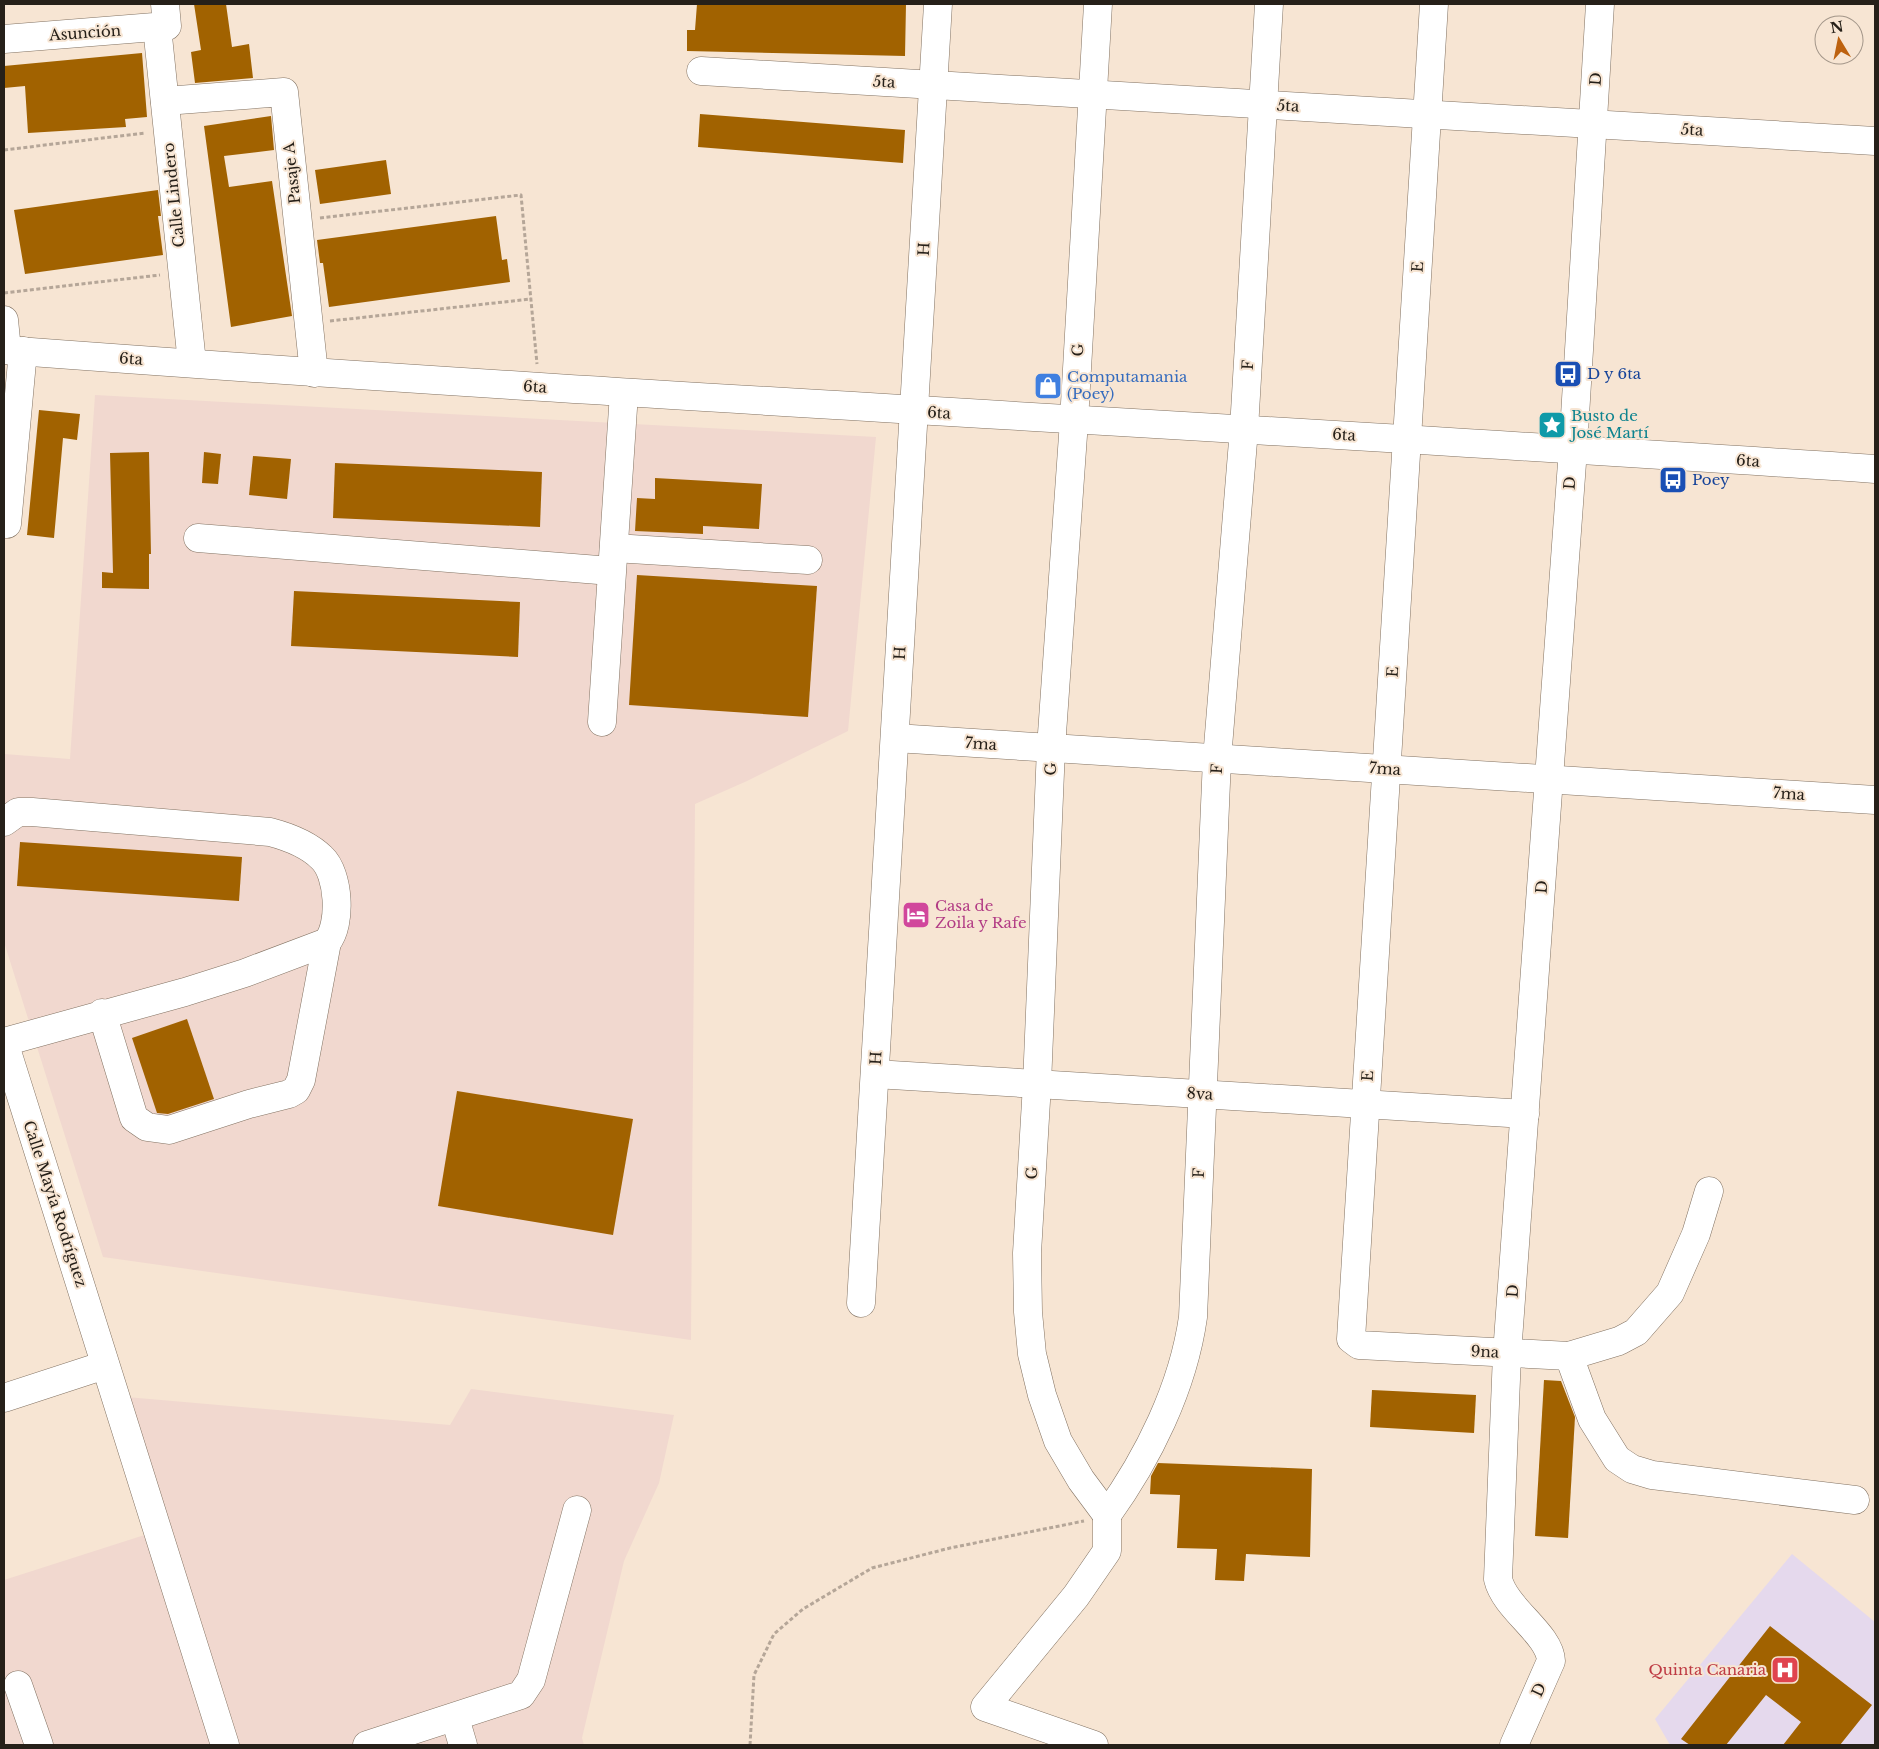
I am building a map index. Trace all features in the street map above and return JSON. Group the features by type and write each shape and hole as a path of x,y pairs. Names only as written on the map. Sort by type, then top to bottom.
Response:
{"street":[{"name":"H","path":"861,1303 938,4"},
{"name":"G","path":"1098,4 1074,421 1051,748 1037,1084 1027,1253 1028,1312 1032,1354 1042,1395 1058,1441 1080,1480 1107,1515"},
{"name":"F","path":"1107,1515 1128,1486 1175,1386 1188,1348 1193,1317 1217,758 1244,429 1269,4"},
{"name":"E","path":"1351,1340 1434,4"},
{"name":"D","path":"1514,1745 1551,1661 1551,1654 1529,1623 1507,1600 1498,1579 1507,1354 1573,449 1600,4"},
{"name":"Asunción","path":"4,39 163,19"},
{"name":"Calle Lindero","path":"163,19 165,101 192,364"},
{"name":"5ta","path":"701,72 1875,141"},
{"name":"Pasaje A","path":"165,101 284,92 314,373"},
{"path":"4,320 11,350 7,524"},
{"name":"6ta","path":"11,350 314,373 624,393 1074,421 1408,438 1875,469"},
{"path":"602,722 624,393"},
{"path":"198,538 612,560 808,560"},
{"name":"7ma","path":"895,738 1875,800"},
{"path":"4,822 18,812 32,812 270,832 287,836 323,858 329,868 334,882 338,916 332,936 327,942 300,1080 296,1090 289,1094 249,1104 169,1130 147,1127 134,1118 102,1013"},
{"path":"4,1042 245,973 327,942"},
{"name":"Calle Mayía Rodríguez","path":"4,1042 225,1745"},
{"name":"8va","path":"875,1074 1525,1114"},
{"name":"9na","path":"1351,1340 1359,1345 1569,1356 1619,1341 1636,1332 1670,1293 1696,1234 1709,1191"},
{"path":"1569,1356 1592,1419 1617,1459 1632,1469 1652,1475 1855,1500"},
{"path":"4,1398 105,1366"},
{"path":"367,1745 521,1695 527,1688 534,1671 577,1510"},
{"path":"1094,1745 985,1707 1076,1596 1107,1551 1107,1515"},
{"path":"18,1684 39,1745"},
{"path":"455,1718 462,1745"}],"path":[{"path":"4,150 168,131"},
{"path":"298,220 521,196 540,387"},
{"path":"4,293 182,273"},
{"path":"308,323 531,299"},
{"path":"750,1745 754,1674 774,1634 803,1609 872,1568 950,1548 1107,1515"}],"shaded area":[{"path":"95,395 876,437 848,731 747,781 695,804 691,1340 103,1257 4,942 4,754 70,759"},
{"path":"471,1389 674,1415 659,1483 624,1561 582,1738 584,1745 4,1745 4,1580 157,1531 115,1396 450,1425"},
{"name":"Quinta Canaria","path":"1792,1554 1875,1622 1875,1745 1670,1745 1655,1719"}],"building":[{"path":"194,4 226,4 232,47 249,44 253,78 195,83 191,52 201,50"},
{"path":"697,4 906,4 905,56 687,51 687,30 695,30"},
{"path":"142,53 147,117 125,119 126,127 28,133 25,86 4,88 4,66"},
{"path":"700,114 905,130 903,163 698,147"},
{"path":"271,116 274,150 224,156 229,187 272,181 292,316 231,327 204,126"},
{"path":"386,160 391,194 320,204 315,170"},
{"path":"158,190 161,216 158,216 163,255 25,274 14,210"},
{"path":"496,216 502,260 507,259 510,282 329,307 323,263 320,263 317,240"},
{"path":"39,410 80,414 77,440 63,438 54,538 27,535"},
{"path":"149,452 151,554 149,554 149,589 102,588 102,572 113,573 110,453"},
{"path":"204,452 221,454 218,484 202,483"},
{"path":"253,456 291,459 287,499 249,495"},
{"path":"335,463 542,472 540,527 333,518"},
{"path":"655,478 762,484 759,529 703,526 703,534 635,531 637,498 655,499"},
{"path":"637,575 817,586 808,717 629,705"},
{"path":"294,591 520,602 518,657 291,646"},
{"path":"20,842 242,857 239,901 17,886"},
{"path":"187,1019 214,1099 168,1114 157,1113 132,1038"},
{"path":"457,1091 633,1119 613,1235 438,1206"},
{"path":"1544,1380 1561,1381 1575,1417 1568,1538 1535,1536"},
{"path":"1372,1390 1476,1395 1474,1433 1370,1427"},
{"path":"1158,1463 1312,1469 1310,1557 1246,1554 1244,1581 1215,1580 1217,1549 1177,1548 1180,1495 1150,1494 1151,1476"},
{"path":"1770,1626 1872,1705 1840,1745 1783,1745 1801,1722 1766,1695 1726,1745 1690,1745 1681,1739"}],"place":[{"name":"D y 6ta","path":"1568,374"},
{"name":"Computamania (Poey)","path":"1048,386"},
{"name":"Busto de José Martí","path":"1552,425"},
{"name":"Poey","path":"1673,480"},
{"name":"Casa de Zoila y Rafe","path":"916,915"},
{"name":"Quinta Canaria","path":"1785,1670"}]}
